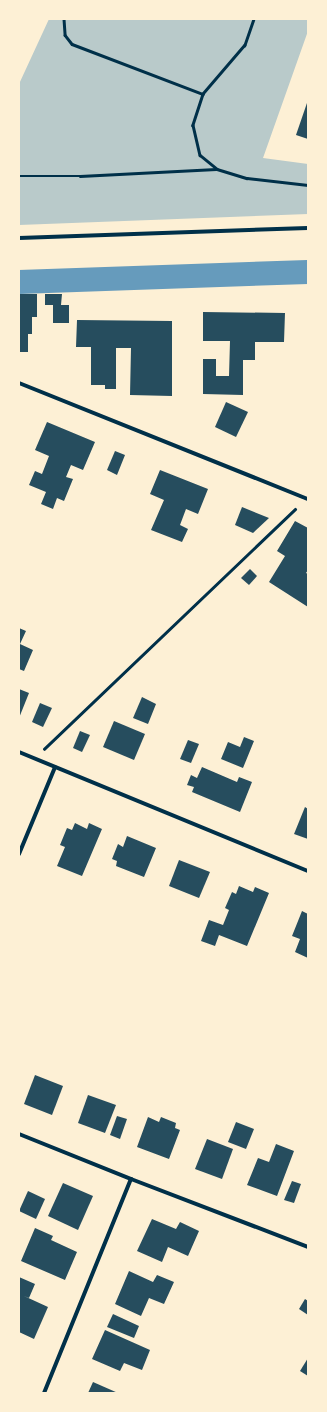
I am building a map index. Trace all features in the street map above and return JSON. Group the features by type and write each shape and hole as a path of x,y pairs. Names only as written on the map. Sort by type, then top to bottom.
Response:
{"street":[{"path":"19,238 308,228"},
{"path":"19,382 307,499"},
{"path":"19,752 308,871"},
{"path":"19,854 55,767"},
{"path":"19,1134 130,1179 308,1247"},
{"path":"44,1393 130,1179"}],"path":[{"path":"64,19 65,36 72,44 203,94"},
{"path":"217,169 200,156 194,125 203,94 245,45 254,19"},
{"path":"19,176 80,176 217,169 247,178 308,185"},
{"path":"34,759 307,499"}],"shaded area":[{"path":"49,19 308,19 308,31 263,158 308,164 308,214 19,225 19,84"}],"building":[{"path":"308,100 308,139 296,135"},
{"path":"19,294 37,294 37,317 32,317 32,334 28,334 28,352 19,352"},
{"path":"45,294 62,294 61,305 69,305 69,323 53,323 53,305 45,305"},
{"path":"203,312 285,313 284,342 255,342 255,360 243,360 243,395 203,394 203,359 216,359 216,376 229,376 230,341 203,341"},
{"path":"77,320 172,321 172,396 130,395 131,348 116,348 116,389 105,389 105,385 91,385 91,347 76,347"},
{"path":"226,402 248,412 236,437 215,427"},
{"path":"47,422 95,442 83,470 71,465 66,477 73,479 64,501 57,498 53,509 41,504 46,492 29,485 35,471 42,474 49,456 35,450"},
{"path":"115,451 125,455 117,475 107,470"},
{"path":"160,470 208,489 198,514 186,509 180,525 188,529 182,542 151,530 164,500 150,494"},
{"path":"242,507 269,518 253,533 235,525"},
{"path":"295,521 308,528 308,570 306,573 308,574 308,607 269,582 285,556 277,551"},
{"path":"250,569 257,576 249,585 241,578"},
{"path":"19,628 26,631 20,644 33,650 24,671 19,669"},
{"path":"19,689 29,693 19,718"},
{"path":"142,697 156,704 148,724 133,718"},
{"path":"40,703 52,708 43,727 32,722"},
{"path":"114,721 145,734 134,760 103,747"},
{"path":"80,731 90,735 82,752 73,748"},
{"path":"244,737 254,741 243,768 221,759 228,742 240,747"},
{"path":"188,740 199,744 191,763 180,759"},
{"path":"202,767 237,782 239,777 252,782 240,812 192,792 194,787 187,785 191,775 197,778"},
{"path":"305,807 308,809 308,839 294,834"},
{"path":"75,823 87,829 89,823 102,829 82,876 57,866 65,847 60,845 67,828 72,830"},
{"path":"127,836 156,848 144,877 116,866 117,861 112,859 118,844 123,847"},
{"path":"179,860 210,872 199,898 169,886"},
{"path":"239,886 253,892 255,887 269,893 247,946 219,935 215,946 201,941 209,920 223,925 229,910 225,908 232,892 236,894"},
{"path":"302,911 308,914 308,958 295,952 300,939 292,936"},
{"path":"35,1075 63,1086 52,1115 24,1104"},
{"path":"88,1095 116,1105 105,1133 78,1123"},
{"path":"117,1116 127,1119 120,1139 110,1135"},
{"path":"148,1117 159,1122 161,1117 176,1123 175,1128 180,1130 169,1159 137,1147"},
{"path":"236,1122 254,1129 246,1149 228,1142"},
{"path":"207,1139 233,1149 222,1179 195,1169"},
{"path":"276,1144 294,1151 277,1196 247,1185 258,1158 269,1162"},
{"path":"292,1181 301,1184 294,1203 284,1200"},
{"path":"63,1183 93,1196 78,1230 48,1216"},
{"path":"28,1191 45,1199 36,1219 19,1211"},
{"path":"152,1219 176,1229 180,1222 199,1231 188,1256 168,1247 162,1262 137,1251"},
{"path":"35,1228 53,1236 51,1240 77,1252 65,1280 21,1261"},
{"path":"129,1271 153,1282 157,1275 174,1282 164,1304 149,1298 141,1316 115,1304"},
{"path":"19,1277 35,1284 29,1298 24,1296 48,1307 34,1339 19,1332"},
{"path":"305,1299 308,1301 308,1315 299,1309"},
{"path":"113,1314 139,1326 134,1338 107,1327"},
{"path":"105,1330 150,1350 142,1370 124,1363 120,1371 92,1359"},
{"path":"308,1358 308,1376 300,1371"},
{"path":"93,1382 118,1393 88,1393"}],"waterway":[{"path":"19,282 308,272"}]}
